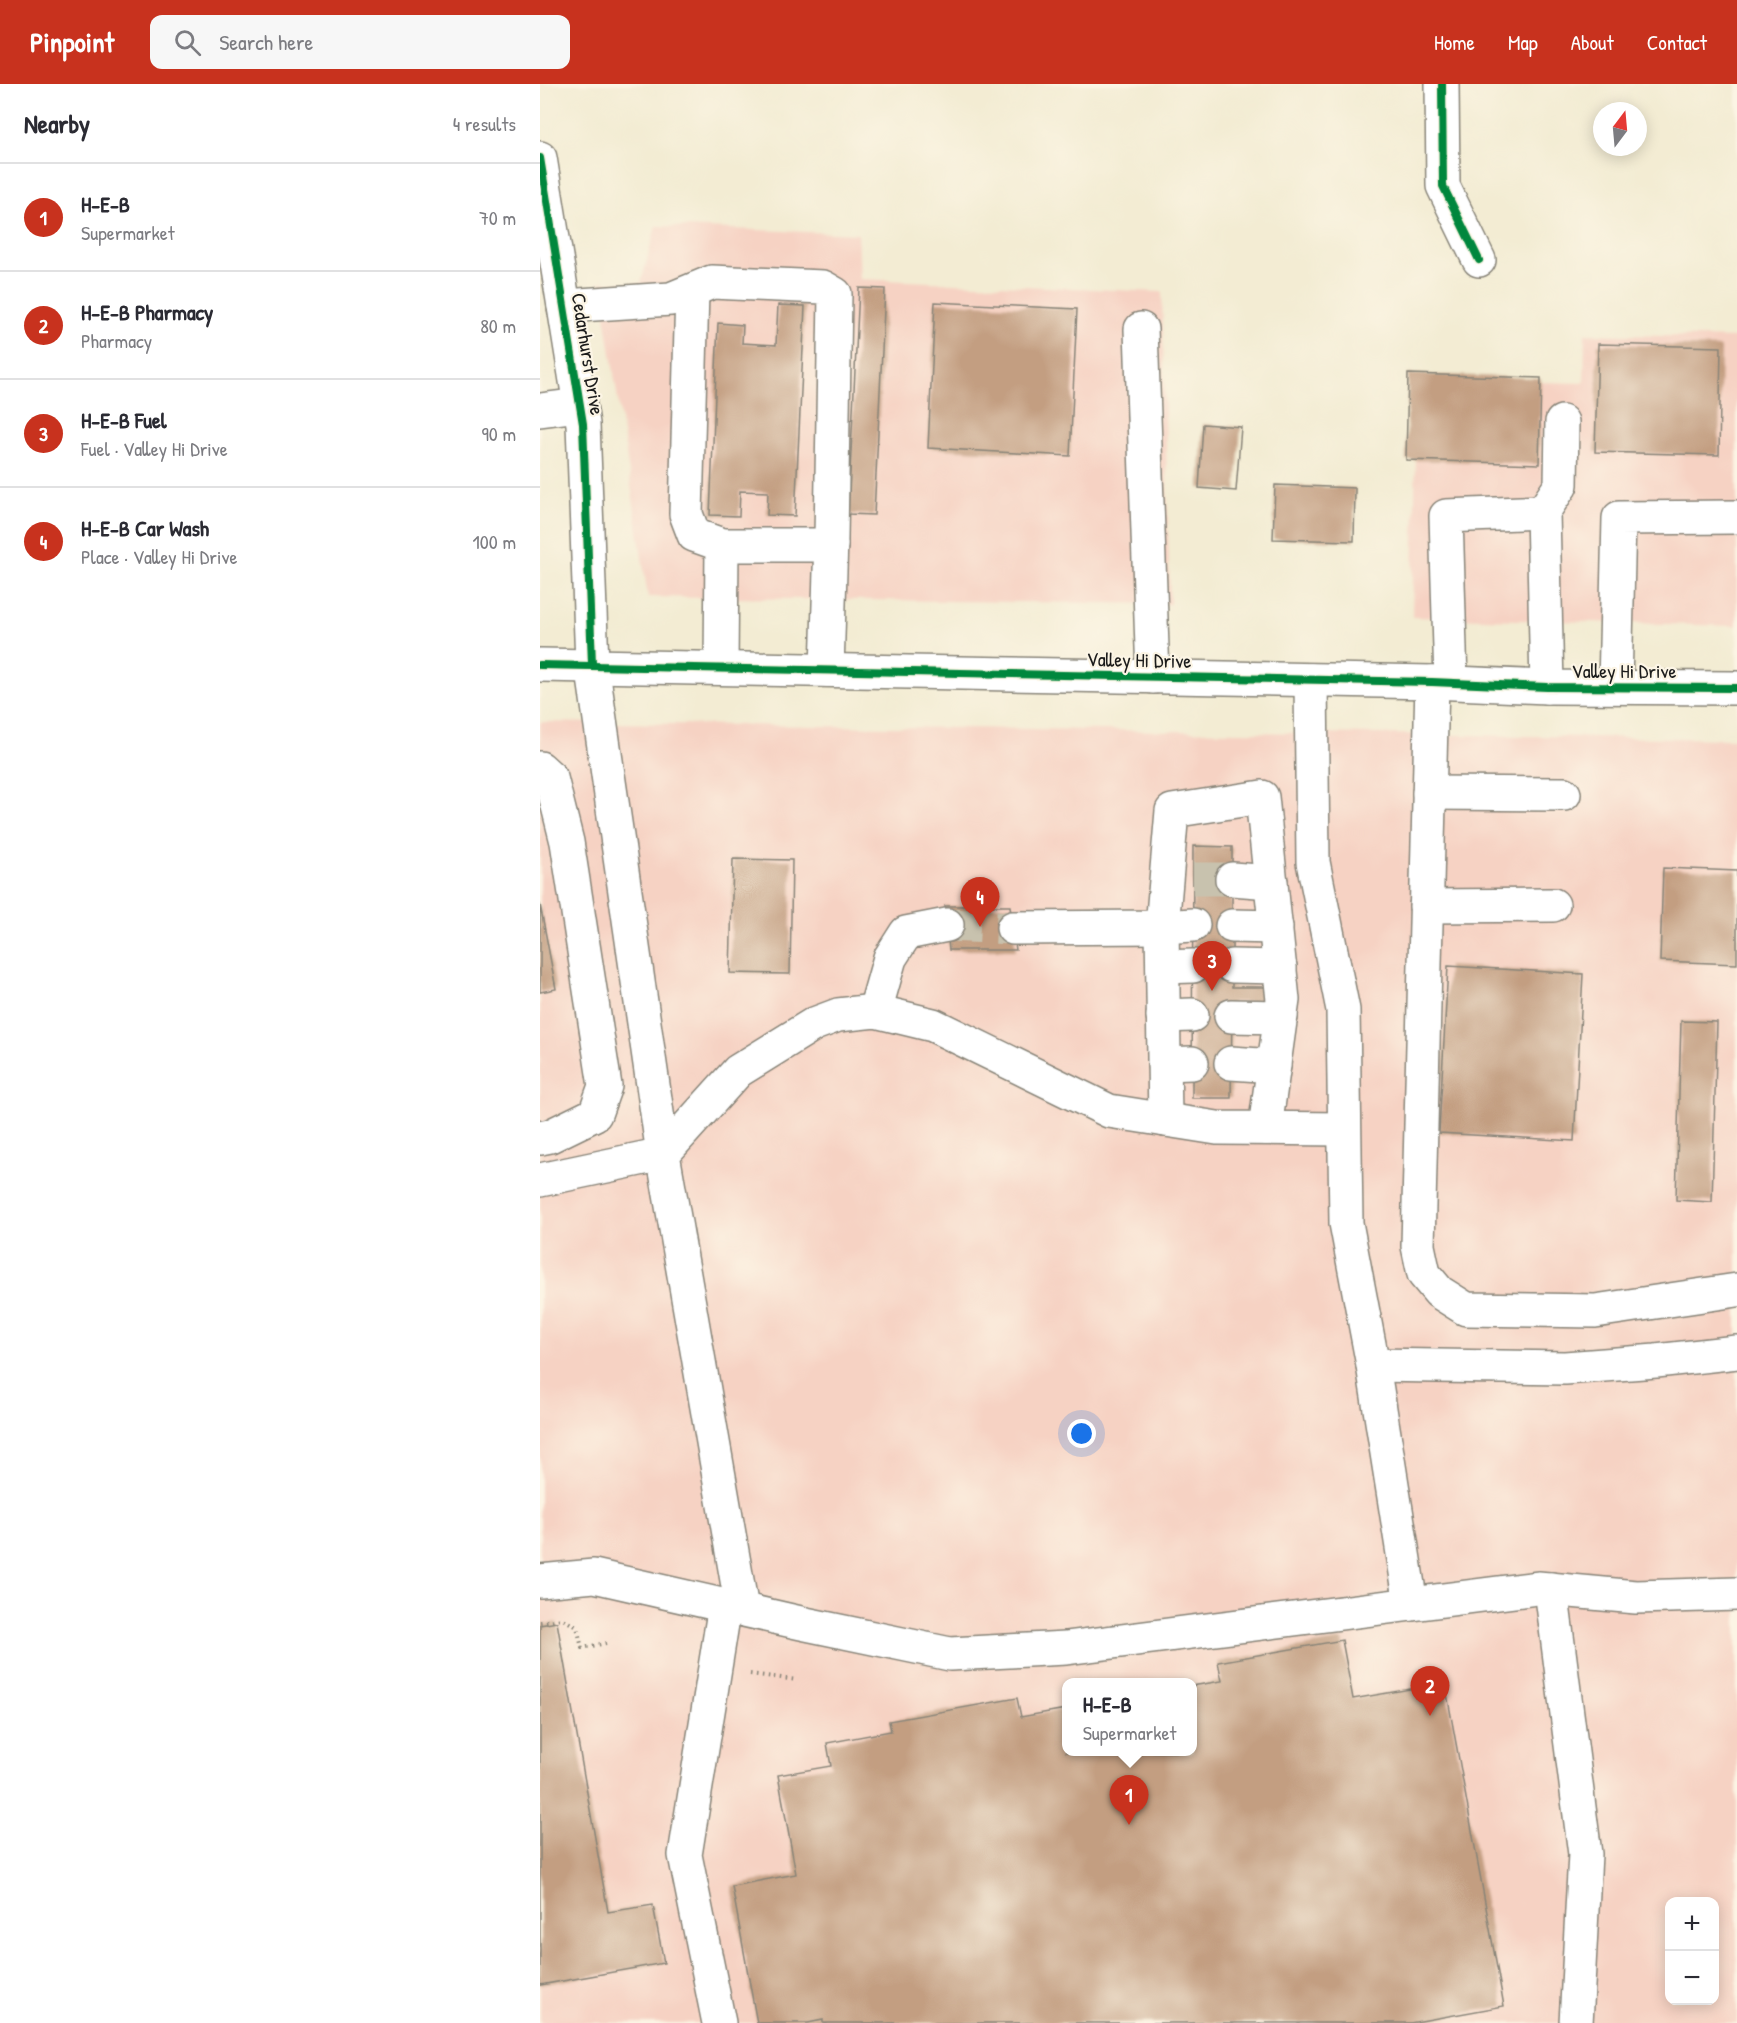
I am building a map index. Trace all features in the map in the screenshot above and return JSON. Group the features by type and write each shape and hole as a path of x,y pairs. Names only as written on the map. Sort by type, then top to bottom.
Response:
{"street":[{"path":"1442,84 1443,186 1479,260"},
{"name":"Cedarhurst Drive","path":"540,158 583,424 592,664 652,1085 734,1607 685,1855 719,2023"},
{"path":"564,306 671,299 712,282 823,287 835,294 831,545 826,670"},
{"path":"692,291 686,513 694,534 722,545 831,545"},
{"path":"1141,329 1153,676"},
{"path":"540,410 579,405"},
{"path":"1547,687 1543,512 1561,485 1562,422"},
{"path":"1543,512 1446,516 1442,682 1429,793 1418,1246 1424,1274 1439,1292 1466,1309 1595,1311 1737,1290"},
{"path":"1615,686 1619,518 1737,517"},
{"path":"721,668 722,545"},
{"name":"Valley Hi Drive","path":"540,664 1442,682 1547,687 1737,688"},
{"path":"1311,680 1313,862 1343,1010 1346,1223 1411,1604"},
{"path":"540,768 550,778 567,842 605,1086 595,1114 550,1136 540,1138"},
{"path":"1429,793 1564,794"},
{"path":"1165,1120 1178,1063 1180,879 1172,811 1262,797 1312,795"},
{"path":"1262,797 1283,1000 1265,1128"},
{"path":"1232,879 1271,882"},
{"path":"1426,906 1553,905"},
{"path":"875,1011 890,958 906,933 947,925"},
{"path":"1013,928 1178,926"},
{"path":"1232,926 1276,927"},
{"path":"1232,966 1280,967"},
{"path":"540,1180 663,1154 738,1071 814,1024 838,1015 875,1011 933,1025 1109,1111 1217,1128 1344,1129"},
{"path":"1232,1016 1281,1017"},
{"path":"1231,1063 1274,1066"},
{"path":"605,1086 652,1085"},
{"path":"1372,1365 1565,1368 1737,1352"},
{"path":"540,1581 594,1576 950,1654 1066,1648 1538,1588 1636,1597 1737,1594"},
{"path":"1551,1589 1585,1854 1575,2023"}],"path":[{"path":"540,1622 563,1619 577,1627 582,1648 606,1643"},
{"path":"741,1673 797,1680"}],"shaded area":[{"path":"656,226 858,234 860,279 1162,292 1170,604 648,597 600,282 641,283"},
{"path":"1585,334 1737,338 1737,626 1412,617 1418,379 1584,383"},
{"path":"540,722 1737,739 1737,2023 540,2023"}],"building":[{"path":"859,288 885,289 874,515 848,514"},
{"path":"935,302 1077,309 1070,456 928,448"},
{"path":"778,305 805,306 795,516 767,515 768,492 740,491 739,516 710,515 718,323 743,325 742,343 776,345"},
{"path":"1598,344 1721,347 1719,455 1595,452"},
{"path":"1408,374 1541,378 1539,464 1406,460"},
{"path":"1203,424 1241,427 1236,491 1199,488"},
{"path":"1275,485 1355,488 1354,541 1273,539"},
{"path":"1193,846 1232,847 1232,987 1267,987 1267,1002 1232,1002 1231,1098 1192,1098"},
{"path":"733,859 792,860 790,974 730,973"},
{"path":"1663,868 1737,871 1737,964 1660,961"},
{"path":"540,904 556,989 540,992"},
{"path":"945,906 1010,906 1016,950 949,950"},
{"path":"1448,966 1583,974 1574,1141 1439,1133"},
{"path":"1681,1021 1717,1022 1712,1202 1676,1200"},
{"path":"557,1622 608,1912 653,1905 664,1963 540,1985 540,1625"},
{"path":"1342,1640 1353,1699 1445,1683 1504,2006 1410,2023 823,2023 823,2020 808,2023 757,2023 732,1886 796,1874 778,1775 831,1766 827,1743 891,1731 889,1721 1017,1698 1021,1717 1062,1710 1062,1756 1197,1756 1197,1685 1222,1681 1218,1662"}],"tunnel":[{"path":"1193,879 1232,879"},
{"path":"947,925 1013,928"}],"cycle path":[{"path":"1442,84 1443,186 1479,260"},
{"path":"540,158 583,424 592,664"},
{"path":"540,665 1432,682 1547,687 1737,688"}],"place":[{"name":"H-E-B Car Wash","path":"980,927"},
{"name":"H-E-B Fuel","path":"1212,991"},
{"name":"H-E-B Pharmacy","path":"1430,1716"},
{"name":"H-E-B","path":"1129,1825"}]}
